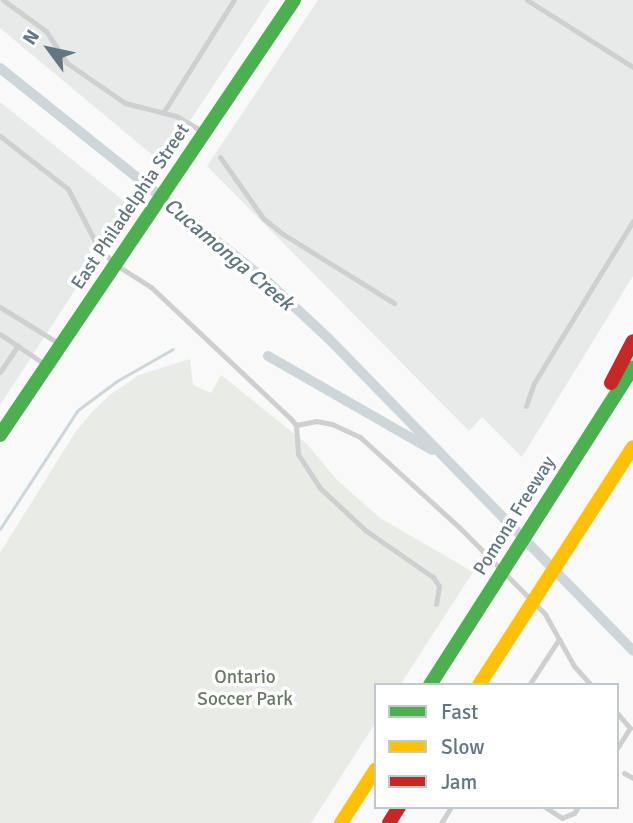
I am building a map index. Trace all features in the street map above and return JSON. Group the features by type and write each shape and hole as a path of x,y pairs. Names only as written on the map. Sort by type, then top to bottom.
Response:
{"main road":[{"name":"East Philadelphia Street","path":"0,435 295,0"},
{"path":"545,503 633,341"},
{"name":"Pomona Freeway","path":"431,683 633,368"},
{"path":"480,683 633,447"},
{"path":"600,497 633,458"},
{"path":"341,823 374,771"}],"lane":[{"path":"3,0 46,31 67,63 125,103 176,116 205,132"},
{"path":"163,113 234,0"},
{"path":"527,0 633,67"},
{"path":"0,136 68,189 98,247 116,265 151,287 296,425 299,454 320,488 365,530 433,577 439,586 436,604"},
{"path":"220,157 263,218 283,234 394,303"},
{"path":"526,406 534,383 633,221"},
{"path":"0,307 61,345"},
{"path":"0,334 47,365"},
{"path":"0,372 18,345"},
{"path":"296,425 316,421 332,424 360,437 445,513 545,614 589,683"},
{"path":"530,683 559,639"},
{"path":"582,683 585,678"},
{"path":"619,715 632,729 619,745"},
{"path":"624,773 633,778"},
{"path":"548,809 562,818 577,809"}],"shaded area":[{"path":"0,0 270,0 162,163 0,28"},
{"path":"318,0 633,0 633,276 522,457 482,417 469,431 207,166"},
{"path":"0,102 130,206 0,405"}],"green space":[{"name":"Ontario Soccer Park","path":"190,359 193,385 211,393 221,375 307,444 337,480 380,518 473,572 401,683 374,683 374,725 311,823 0,823 0,553 76,431 111,394 139,375"}],"waterway":[{"name":"Cucamonga Creek","path":"0,68 269,283 328,338 633,651"},
{"path":"0,529 78,410 117,381 173,349"},
{"name":"Cucamonga Creek","path":"268,356 432,450"}],"traffic: fast":[{"path":"0,435 294,0"},
{"path":"431,683 633,367"}],"traffic: slow":[{"path":"480,683 633,447"},
{"path":"341,823 374,772"}],"traffic: jam":[{"path":"611,383 633,341"},
{"path":"389,823 398,809"}]}
